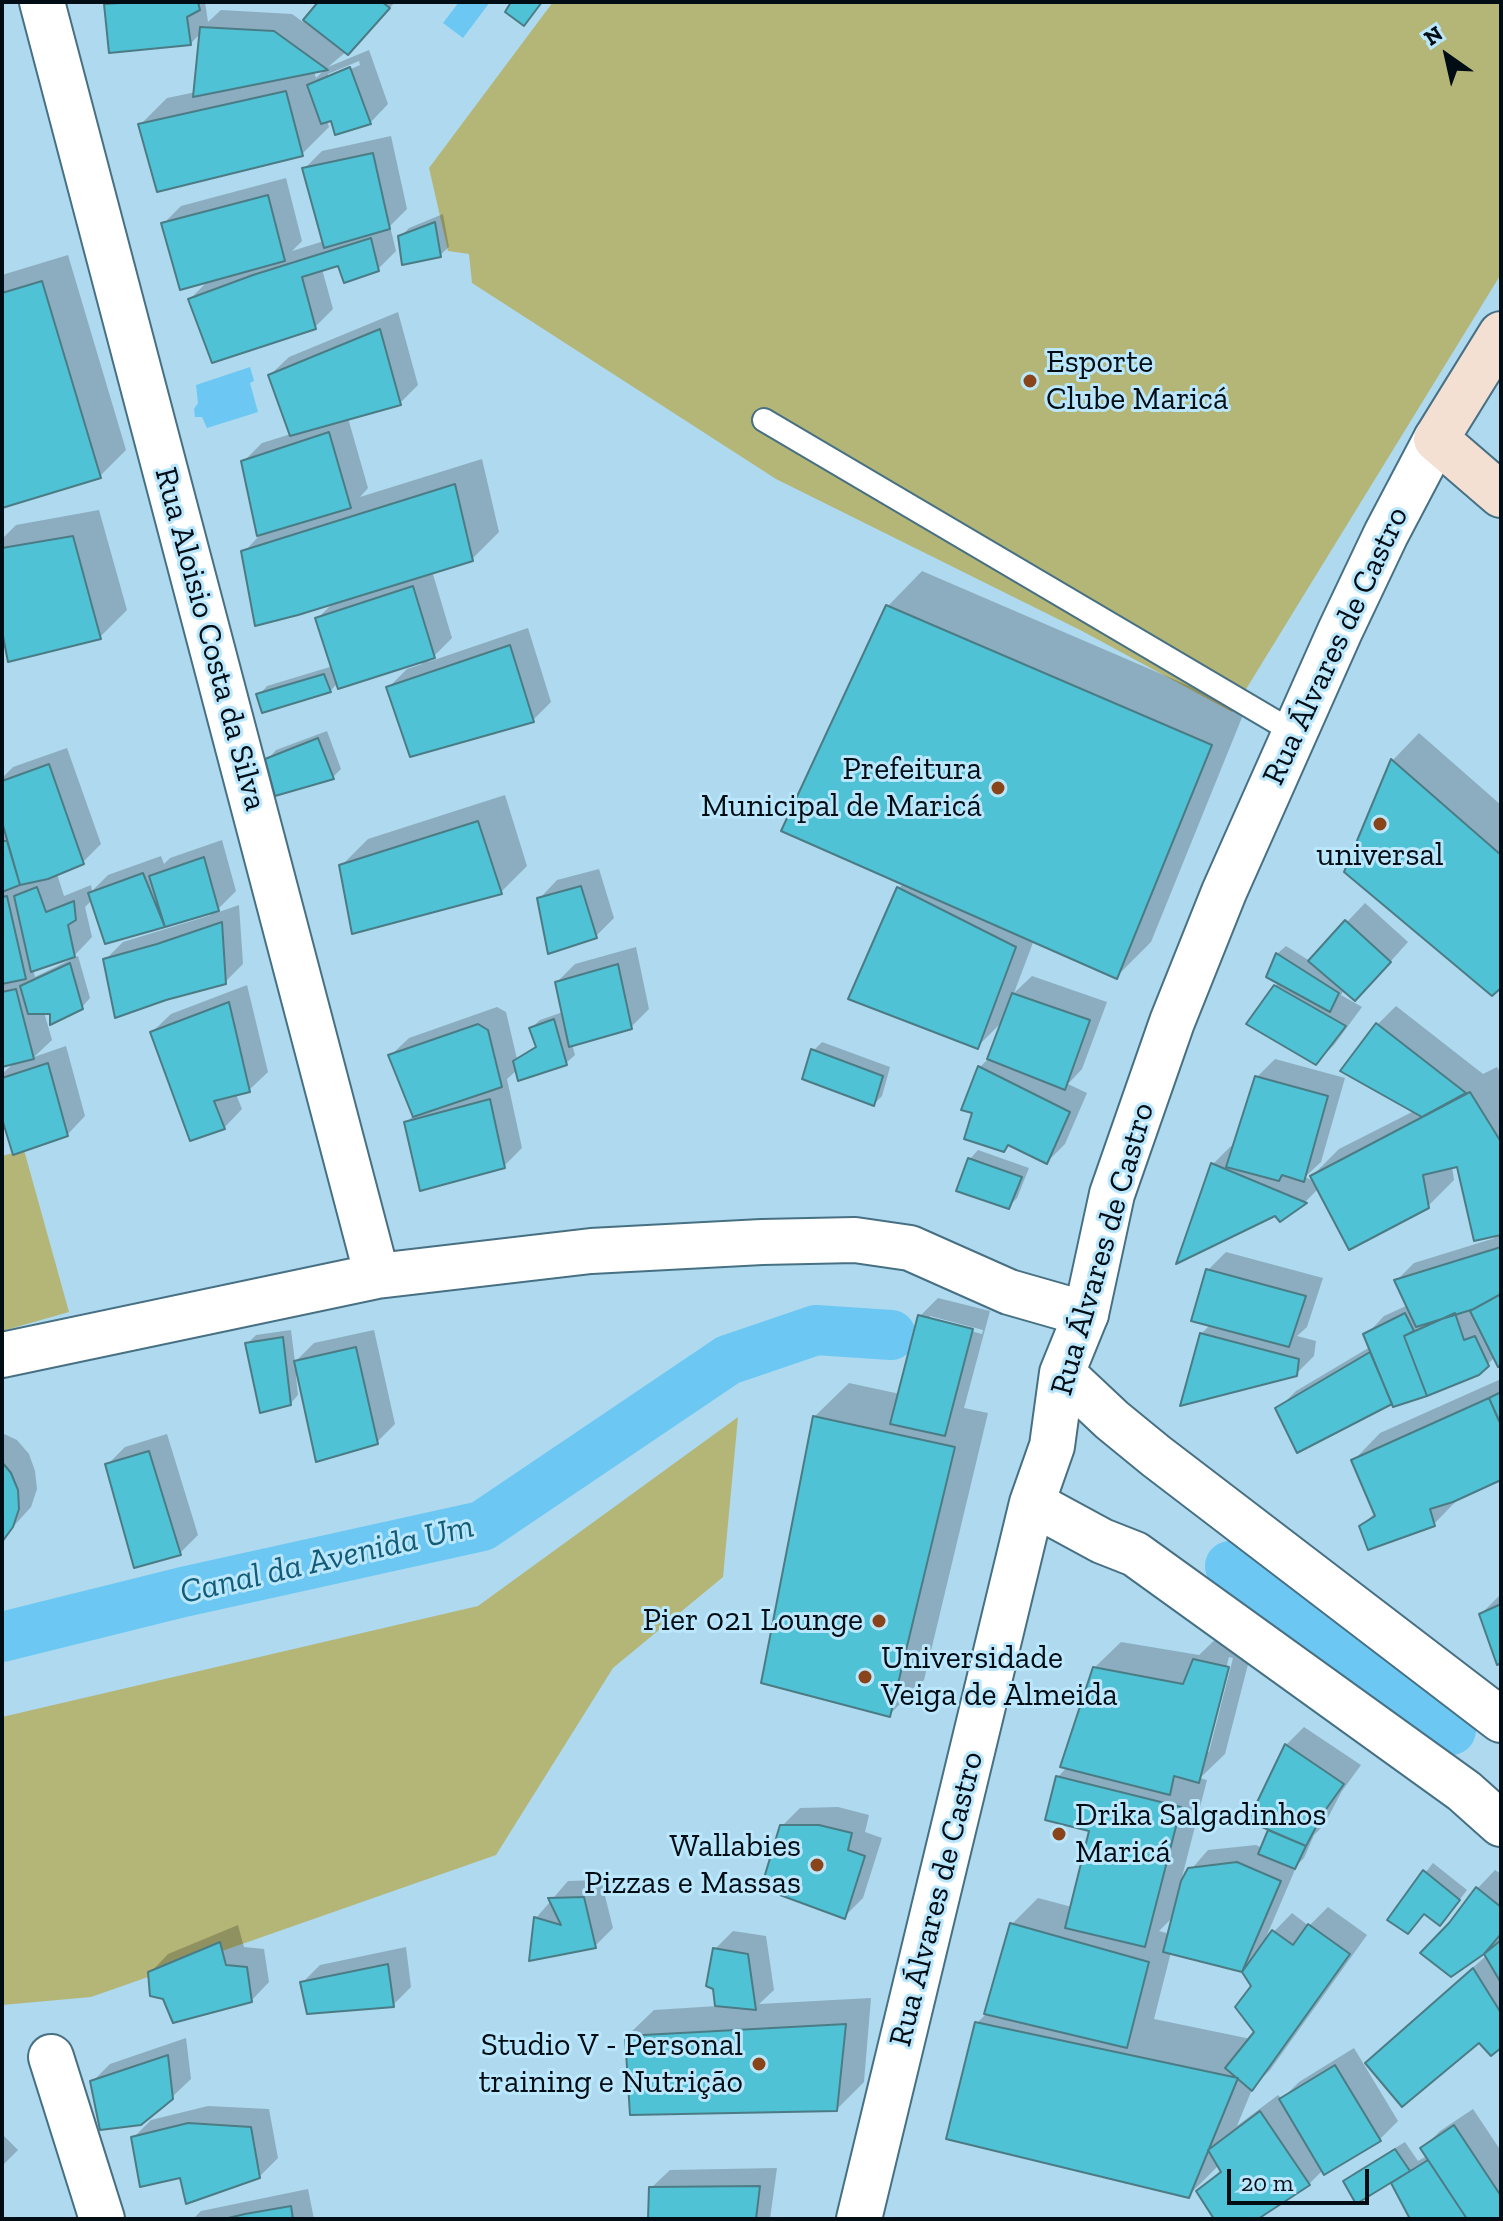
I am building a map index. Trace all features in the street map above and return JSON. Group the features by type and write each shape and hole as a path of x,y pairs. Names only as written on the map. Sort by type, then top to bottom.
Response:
{"main road":[{"name":"Rua Álvares de Castro","path":"1436,439 1501,334"},
{"path":"1436,439 1501,495"}],"street":[{"name":"Rua Aloisio Costa da Silva","path":"42,2 377,1276"},
{"name":"Rua Álvares de Castro","path":"859,2219 1032,1503 1052,1446 1062,1373 1086,1314 1112,1194 1167,1037 1224,892 1386,534 1436,439"},
{"path":"2,1355 377,1276 591,1251 762,1242 855,1240 910,1248 1009,1292 1086,1314"},
{"path":"1062,1373 1156,1456 1501,1720"},
{"path":"1032,1503 1102,1541 1135,1554 1464,1791 1501,1824"},
{"path":"51,2057 102,2219"}],"lane":[{"path":"764,420 1295,733"}],"green space":[{"name":"Esporte Clube Maricá","path":"553,2 1501,2 1501,274 1232,712 1082,631 776,479 472,283 469,254 448,251 429,168"},
{"path":"24,1150 69,1312 2,1331 2,1156"},
{"path":"738,1417 723,1577 613,1668 496,1855 91,1997 2,2005 2,1717 478,1606"}],"water":[{"path":"459,2 490,2 463,38 443,23"},
{"path":"250,367 254,381 250,383 258,412 207,428 202,417 195,417 194,409 198,403 196,385"}],"building":[{"path":"198,2 200,10 187,17 191,45 109,53 104,4"},
{"path":"318,2 382,2 390,8 348,55 303,20"},
{"path":"511,2 542,2 524,26 505,12"},
{"path":"200,27 274,31 328,70 193,97"},
{"path":"350,67 371,124 335,135 331,121 321,124 307,85"},
{"path":"286,91 303,156 157,192 138,124"},
{"path":"373,153 390,229 324,248 302,168"},
{"path":"268,195 285,261 180,290 161,223"},
{"path":"435,222 441,257 402,265 398,236"},
{"path":"371,238 379,271 344,283 338,266 302,277 316,329 212,363 188,299"},
{"path":"42,281 101,478 2,508 2,293"},
{"path":"380,329 401,405 290,436 268,375"},
{"path":"329,432 351,508 257,536 241,461"},
{"path":"455,484 473,561 255,626 241,551"},
{"path":"73,536 101,639 8,662 2,631 2,548"},
{"path":"413,586 435,658 338,689 315,618"},
{"name":"Prefeitura Municipal de Maricá","path":"886,605 1212,745 1117,979 781,831"},
{"path":"510,645 534,722 410,757 386,687"},
{"path":"324,674 331,692 262,713 256,694"},
{"path":"318,738 334,779 275,796 265,759"},
{"path":"1391,759 1501,855 1501,988 1492,996 1344,872"},
{"path":"49,764 84,864 48,879 20,885 2,822 2,781"},
{"path":"478,821 502,894 352,934 339,865"},
{"path":"2,841 7,841 20,885 2,892"},
{"path":"204,857 219,911 165,927 149,876"},
{"path":"143,873 165,927 105,944 88,893"},
{"path":"581,886 597,938 548,954 537,898"},
{"path":"37,887 46,912 74,901 76,920 68,925 75,957 31,972 14,896"},
{"path":"897,887 1016,947 978,1049 848,999"},
{"path":"7,896 26,979 2,984 2,897"},
{"path":"1345,920 1391,962 1355,1001 1308,961"},
{"path":"222,922 226,984 115,1018 103,959"},
{"path":"1276,953 1339,993 1330,1012 1266,977"},
{"path":"70,963 83,1009 50,1025 50,1014 28,1014 20,986"},
{"path":"618,964 632,1029 569,1047 555,982"},
{"path":"1274,985 1346,1026 1316,1065 1246,1024"},
{"path":"16,989 34,1059 2,1067 2,992"},
{"path":"1012,993 1090,1020 1065,1090 987,1059"},
{"path":"229,1002 250,1092 214,1101 225,1129 190,1141 150,1032"},
{"path":"554,1019 567,1065 518,1081 513,1061 536,1047 529,1028"},
{"path":"1376,1023 1466,1093 1422,1117 1340,1071"},
{"path":"478,1024 488,1030 502,1087 413,1117 388,1055"},
{"path":"811,1049 883,1076 874,1106 802,1079"},
{"path":"48,1063 68,1136 13,1155 2,1119 2,1078"},
{"path":"978,1066 1070,1112 1047,1164 1008,1145 1004,1152 964,1139 972,1113 961,1110"},
{"path":"1255,1076 1328,1096 1304,1182 1282,1175 1279,1181 1226,1167"},
{"path":"1470,1092 1501,1142 1501,1235 1474,1241 1457,1167 1423,1175 1429,1208 1349,1250 1310,1176"},
{"path":"490,1099 505,1168 420,1191 404,1122"},
{"path":"968,1158 1022,1177 1009,1209 956,1191"},
{"path":"1211,1163 1307,1203 1280,1222 1275,1216 1176,1264"},
{"path":"1501,1247 1501,1294 1474,1309 1416,1327 1394,1280"},
{"path":"1206,1269 1306,1296 1289,1347 1191,1321"},
{"path":"1501,1294 1501,1366 1498,1367 1470,1311"},
{"path":"1405,1313 1414,1331 1404,1336 1427,1396 1393,1407 1363,1334"},
{"path":"1455,1313 1464,1340 1475,1336 1489,1366 1479,1375 1427,1396 1404,1336"},
{"path":"918,1315 973,1329 945,1436 890,1424"},
{"path":"1200,1333 1299,1359 1297,1376 1180,1406"},
{"path":"283,1337 291,1405 260,1413 245,1343"},
{"path":"356,1347 378,1444 316,1462 294,1361"},
{"path":"1370,1352 1392,1404 1297,1453 1275,1408"},
{"path":"1501,1392 1501,1421 1499,1421 1489,1398"},
{"path":"1489,1398 1501,1425 1501,1480 1430,1509 1435,1526 1368,1550 1359,1526 1375,1516 1351,1460"},
{"path":"813,1416 955,1447 890,1717 761,1683"},
{"path":"149,1451 181,1555 134,1568 105,1464"},
{"path":"2,1462 18,1490 19,1509 13,1527 2,1542"},
{"path":"1501,1604 1501,1663 1497,1665 1479,1614"},
{"path":"1193,1659 1229,1667 1199,1783 1174,1776 1170,1795 1060,1767 1093,1667 1183,1684"},
{"path":"1285,1744 1344,1784 1324,1812 1306,1846 1248,1821"},
{"path":"1056,1776 1181,1807 1145,1947 1065,1928 1089,1831 1045,1820"},
{"path":"780,1825 819,1825 852,1833 848,1850 865,1856 845,1919 761,1888"},
{"path":"1268,1830 1306,1846 1295,1869 1258,1854"},
{"path":"1237,1862 1281,1881 1242,1972 1163,1952 1181,1881 1188,1868"},
{"path":"1423,1870 1460,1900 1440,1926 1424,1914 1408,1934 1387,1920"},
{"path":"1476,1887 1501,1907 1501,1934 1484,1954 1451,1977 1420,1953 1449,1923"},
{"path":"584,1897 596,1948 529,1961 534,1917 561,1925 548,1898"},
{"path":"1010,1923 1149,1962 1127,2048 984,2014"},
{"path":"1308,1924 1350,1954 1252,2091 1225,2068 1254,2032 1235,2007 1251,1986 1242,1972 1272,1930 1293,1945"},
{"path":"1501,1940 1501,1983 1484,1954"},
{"path":"220,1942 226,1965 247,1967 252,2002 173,2023 163,1999 150,1996 148,1972"},
{"path":"713,1948 748,1954 756,2010 715,2006 713,1989 706,1986"},
{"path":"388,1964 394,2007 307,2014 300,1982"},
{"path":"1473,1968 1501,2013 1501,2048 1491,2056 1479,2043 1402,2107 1365,2063"},
{"path":"975,2022 1238,2078 1189,2198 946,2139"},
{"path":"846,2024 837,2111 630,2115 625,2036"},
{"path":"168,2055 173,2099 141,2125 100,2130 90,2081"},
{"path":"1335,2065 1381,2141 1324,2175 1279,2099"},
{"path":"1260,2111 1310,2185 1258,2219 1214,2219 1196,2191 1221,2172 1208,2150"},
{"path":"188,2123 251,2127 260,2178 186,2204 180,2178 140,2187 131,2137"},
{"path":"1454,2125 1501,2196 1501,2219 1467,2219 1420,2148"},
{"path":"1395,2149 1410,2171 1356,2204 1343,2181"},
{"path":"1428,2160 1467,2219 1410,2219 1391,2183"},
{"path":"760,2186 756,2219 648,2219 649,2187"},
{"path":"291,2206 293,2219 224,2219 245,2214"}],"waterway":[{"name":"Canal da Avenida Um","path":"2,1637 183,1592 482,1526 728,1360 816,1330 891,1335"},
{"name":"Canal da Avenida Um","path":"1230,1566 1451,1730"}],"place":[{"name":"Esporte Clube Maricá","path":"1030,381"},
{"name":"Prefeitura Municipal de Maricá","path":"998,788"},
{"name":"universal","path":"1380,824"},
{"name":"Pier 021 Lounge","path":"879,1621"},
{"name":"Universidade Veiga de Almeida","path":"865,1677"},
{"name":"Drika Salgadinhos Maricá","path":"1059,1834"},
{"name":"Wallabies Pizzas e Massas","path":"817,1865"},
{"name":"Studio V - Personal training e Nutrição","path":"759,2064"}]}
